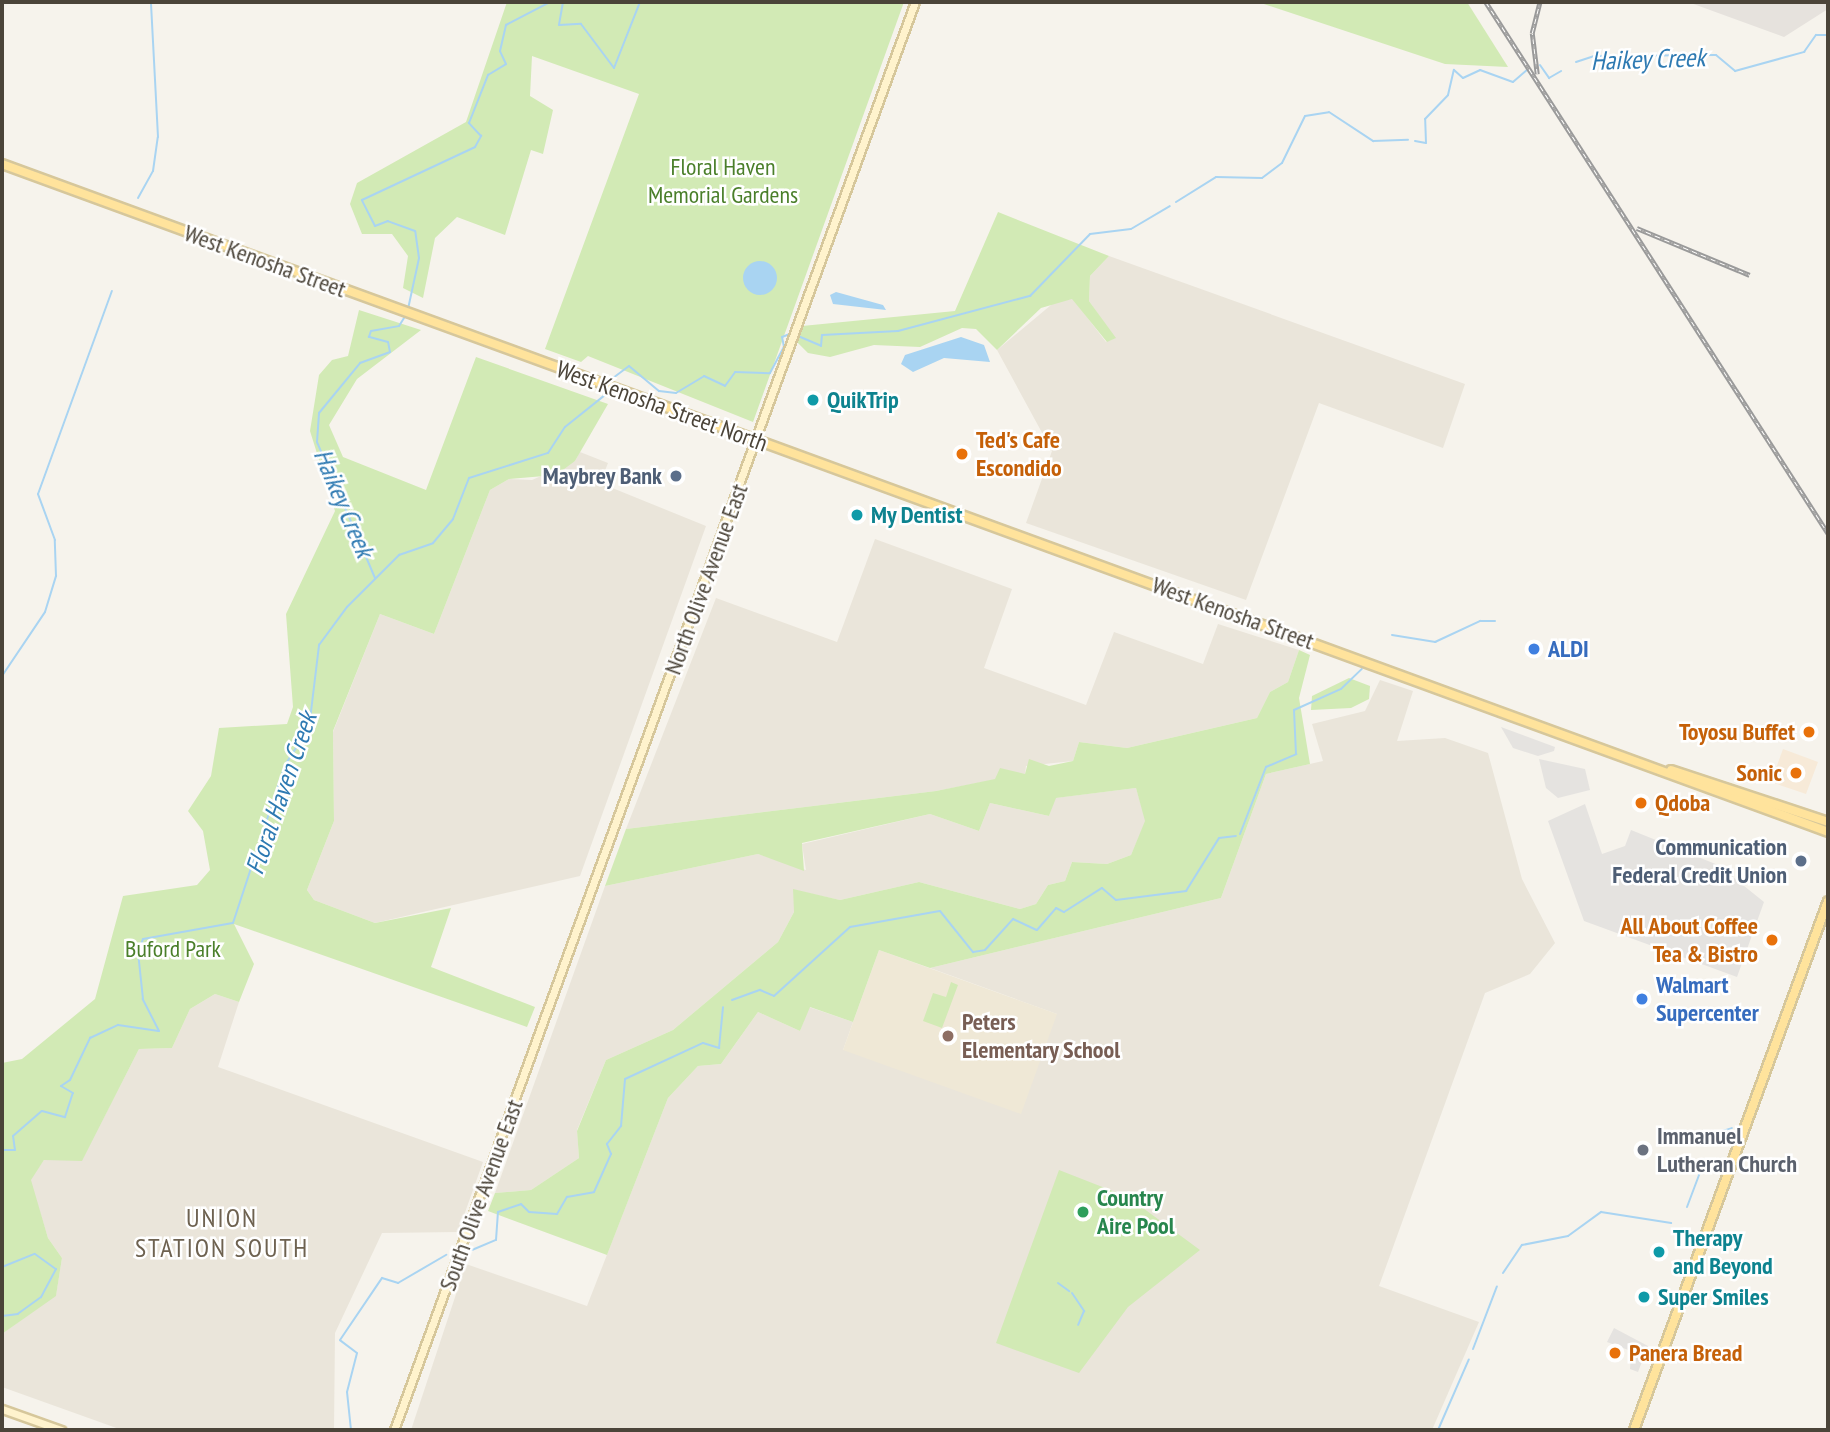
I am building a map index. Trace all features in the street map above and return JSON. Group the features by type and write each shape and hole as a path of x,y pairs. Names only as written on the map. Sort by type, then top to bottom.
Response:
{"main road":[{"name":"West Kenosha Street","path":"2,164 528,357"},
{"name":"West Kenosha Street North","path":"528,357 796,455"},
{"name":"West Kenosha Street","path":"796,455 1753,800"},
{"path":"1753,800 1828,822"},
{"path":"1753,800 1828,832"},
{"path":"1634,1430 1828,901"}],"street":[{"name":"North Olive Avenue East","path":"567,959 915,2"},
{"name":"South Olive Avenue East","path":"394,1430 567,959"},
{"path":"2,1409 61,1430"}],"shaded area":[{"path":"1688,2 1828,2 1828,9 1784,37"},
{"path":"1109,256 1465,384 1443,448 1319,403 1246,600 1026,523 1052,451 997,350 1057,300 1073,299 1106,342 1115,338 1089,301 1090,276"},
{"path":"580,452 608,463 600,483 706,526 580,876 375,923 314,900 307,890 334,821 333,732 380,614 434,634 490,490 509,479 532,480 575,461"},
{"path":"875,539 1012,589 984,668 1086,705 1114,632 1203,664 1218,624 1299,650 1288,682 1270,692 1257,718 1127,748 1079,742 1073,761 1026,766 1025,774 936,791 626,829 716,598 837,642"},
{"path":"1380,680 1413,691 1397,741 1445,738 1488,753 1522,879 1555,943 1530,974 1485,993 1379,1286 1479,1322 1432,1430 411,1430 466,1264 587,1306 668,1098 698,1066 721,1064 758,1012 800,1031 809,1007 853,1022 843,1050 1057,1014 930,968 1221,898 1266,774 1323,761 1312,724 1365,711"},
{"path":"1501,727 1555,747 1554,751 1538,756 1513,748"},
{"path":"1783,749 1818,762 1806,794 1771,782"},
{"path":"1539,759 1585,769 1590,790 1558,798 1546,788"},
{"path":"1136,788 1146,821 1131,855 1107,864 1072,862 1065,881 1048,885 1036,904 1020,909 919,882 840,900 794,890 794,912 778,942 673,1030 606,1060 577,1130 579,1158 531,1190 495,1193 605,886 758,854 806,870 802,844 930,814 979,831 990,803 1049,816 1055,798"},
{"path":"1585,804 1602,854 1625,846 1631,830 1718,865 1764,902 1737,977 1584,921 1548,821"},
{"name":"Peters Elementary School","path":"879,950 1057,1014 1021,1114 843,1050"},
{"path":"215,994 239,1002 218,1067 483,1162 458,1232 382,1233 335,1333 334,1430 122,1430 2,1387 2,1334 56,1295 62,1258 48,1238 30,1180 44,1160 82,1160 139,1049 172,1048 190,1009"},
{"path":"1614,1328 1648,1346 1638,1372 1630,1369 1631,1351 1607,1342"}],"green space":[{"name":"Floral Haven Memorial Gardens","path":"507,2 904,2 753,422 588,356 581,362 545,349 639,94 532,56 530,96 553,110 543,154 531,150 505,235 457,217 435,238 423,298 403,288 408,256 392,234 362,234 350,204 357,183 466,122"},
{"path":"1258,2 1467,2 1508,67 1445,64"},
{"path":"998,212 1109,256 1090,276 1089,301 1116,338 1107,342 1072,299 1041,308 997,350 976,329 962,328 920,347 874,345 830,357 808,353 797,342 802,326 955,311"},
{"name":"Buford Park","path":"359,310 421,330 357,379 329,425 343,457 426,490 476,357 608,404 575,461 556,475 509,479 490,490 434,634 380,614 333,731 334,821 307,890 314,900 375,923 451,908 431,967 535,1007 527,1027 234,924 254,964 239,1002 215,994 190,1009 172,1048 139,1049 82,1161 44,1160 31,1180 48,1238 62,1258 56,1296 2,1334 2,1063 22,1059 95,999 123,896 197,885 210,870 203,831 188,811 211,776 219,728 287,724 293,707 286,614 335,511 310,431 319,375 332,360 348,356"},
{"path":"1299,650 1310,655 1299,698 1310,764 1266,774 1221,898 930,968 879,950 853,1022 810,1007 800,1031 758,1012 721,1064 698,1066 668,1098 607,1255 488,1211 495,1193 531,1190 579,1158 577,1131 606,1060 673,1030 778,942 794,912 793,889 840,900 919,882 1020,909 1036,904 1048,885 1065,881 1072,862 1107,864 1131,855 1145,821 1136,788 1056,798 1049,816 990,803 979,831 930,814 802,843 804,871 758,854 605,886 626,829 936,791 995,779 1000,768 1025,774 1029,759 1049,766 1073,761 1079,742 1127,748 1257,718 1270,692 1288,682"},
{"path":"1349,678 1370,686 1369,699 1351,708 1311,710 1312,696"},
{"path":"951,982 958,985 942,1028 923,1021 933,993 946,997"},
{"path":"1059,1170 1128,1197 1200,1250 1128,1307 1079,1373 996,1343"}],"water":[{"path":"760,261 772,266 777,278 772,290 760,295 748,290 743,278 748,266"},
{"path":"836,292 883,305 886,310 833,304 830,295"},
{"path":"961,337 984,345 990,362 944,358 913,372 901,364 905,355"}],"waterway":[{"path":"138,198 153,171 158,137 151,2"},
{"name":"Haikey Creek","path":"408,309 419,258 415,231 388,221 375,226 362,200 475,147 481,136 469,123 488,75 506,64 500,51 506,25 550,2"},
{"name":"Haikey Creek","path":"563,2 559,25 581,24 614,68 640,2"},
{"name":"Haikey Creek","path":"1576,62 1595,56 1716,55 1735,71 1804,52 1816,35 1828,35"},
{"name":"Haikey Creek","path":"1540,65 1549,78 1561,71"},
{"name":"Haikey Creek","path":"1415,141 1426,143 1425,119 1448,95 1454,70 1463,78 1480,70 1513,82 1527,70"},
{"name":"Floral Haven Creek","path":"1176,202 1216,177 1262,178 1282,163 1305,116 1329,112 1373,141 1408,140"},
{"name":"Floral Haven Creek","path":"798,336 821,346 822,335 898,331 1030,296 1090,234 1131,229 1170,206"},
{"path":"2,676 45,612 56,576 55,540 38,494 112,291"},
{"name":"Haikey Creek","path":"375,578 317,442 319,413 360,363 390,352 388,342 369,337 371,331 399,326 406,315"},
{"name":"Floral Haven Creek","path":"613,378 629,366 659,391 676,393 704,376 725,386 735,372 770,373 784,347 782,337 790,334"},
{"name":"Floral Haven Creek","path":"2,1150 15,1150 13,1136 42,1111 65,1117 73,1093 61,1086 70,1080 90,1038 118,1025 159,1031 143,999 138,952 143,939 233,923 285,765 309,728 319,645 347,607 399,555 433,543 453,519 469,478 548,453 565,427 605,395"},
{"path":"1392,635 1435,642 1480,621 1495,621"},
{"path":"1240,834 1266,767 1296,754 1294,710 1341,689 1362,669"},
{"path":"732,1000 760,990 774,996 850,927 940,911 973,952 985,950 1013,919 1037,930 1056,908 1064,912 1102,888 1116,900 1186,891 1219,838 1236,836"},
{"path":"472,1250 496,1240 498,1212 521,1204 529,1212 557,1214 567,1197 594,1192 611,1154 607,1144 621,1126 625,1079 703,1043 719,1048 723,1007"},
{"path":"1706,1136 1732,1128"},
{"path":"1687,1207 1705,1159"},
{"path":"1503,1273 1522,1245 1568,1236 1601,1212 1671,1223"},
{"name":"Haikey Creek","path":"2,1267 35,1254 56,1269 41,1297 18,1314 2,1316"},
{"path":"351,1430 347,1392 357,1353 340,1340 382,1278 398,1283 446,1255"},
{"path":"1058,1283 1069,1291"},
{"path":"1473,1349 1497,1286"},
{"path":"1072,1293 1084,1311 1078,1325"},
{"path":"1438,1430 1469,1359"}],"railway":[{"path":"1486,2 1828,533"},
{"path":"1537,74 1532,33 1540,2"},
{"path":"1637,228 1750,275"}],"place":[{"name":"QuikTrip","path":"813,400"},
{"name":"Ted's Cafe Escondido","path":"962,454"},
{"name":"Maybrey Bank","path":"676,476"},
{"name":"My Dentist","path":"857,515"},
{"name":"ALDI","path":"1534,649"},
{"name":"Toyosu Buffet","path":"1809,732"},
{"name":"Sonic","path":"1796,773"},
{"name":"Qdoba","path":"1641,803"},
{"name":"Communication Federal Credit Union","path":"1801,861"},
{"name":"All About Coffee Tea & Bistro","path":"1772,940"},
{"name":"Walmart Supercenter","path":"1642,999"},
{"name":"Peters Elementary School","path":"948,1036"},
{"name":"Immanuel Lutheran Church","path":"1643,1150"},
{"name":"Country Aire Pool","path":"1083,1212"},
{"name":"Therapy and Beyond","path":"1659,1252"},
{"name":"Super Smiles","path":"1644,1297"},
{"name":"Panera Bread","path":"1615,1353"}],"district":[{"name":"UNION STATION SOUTH","path":"222,1233"}]}
